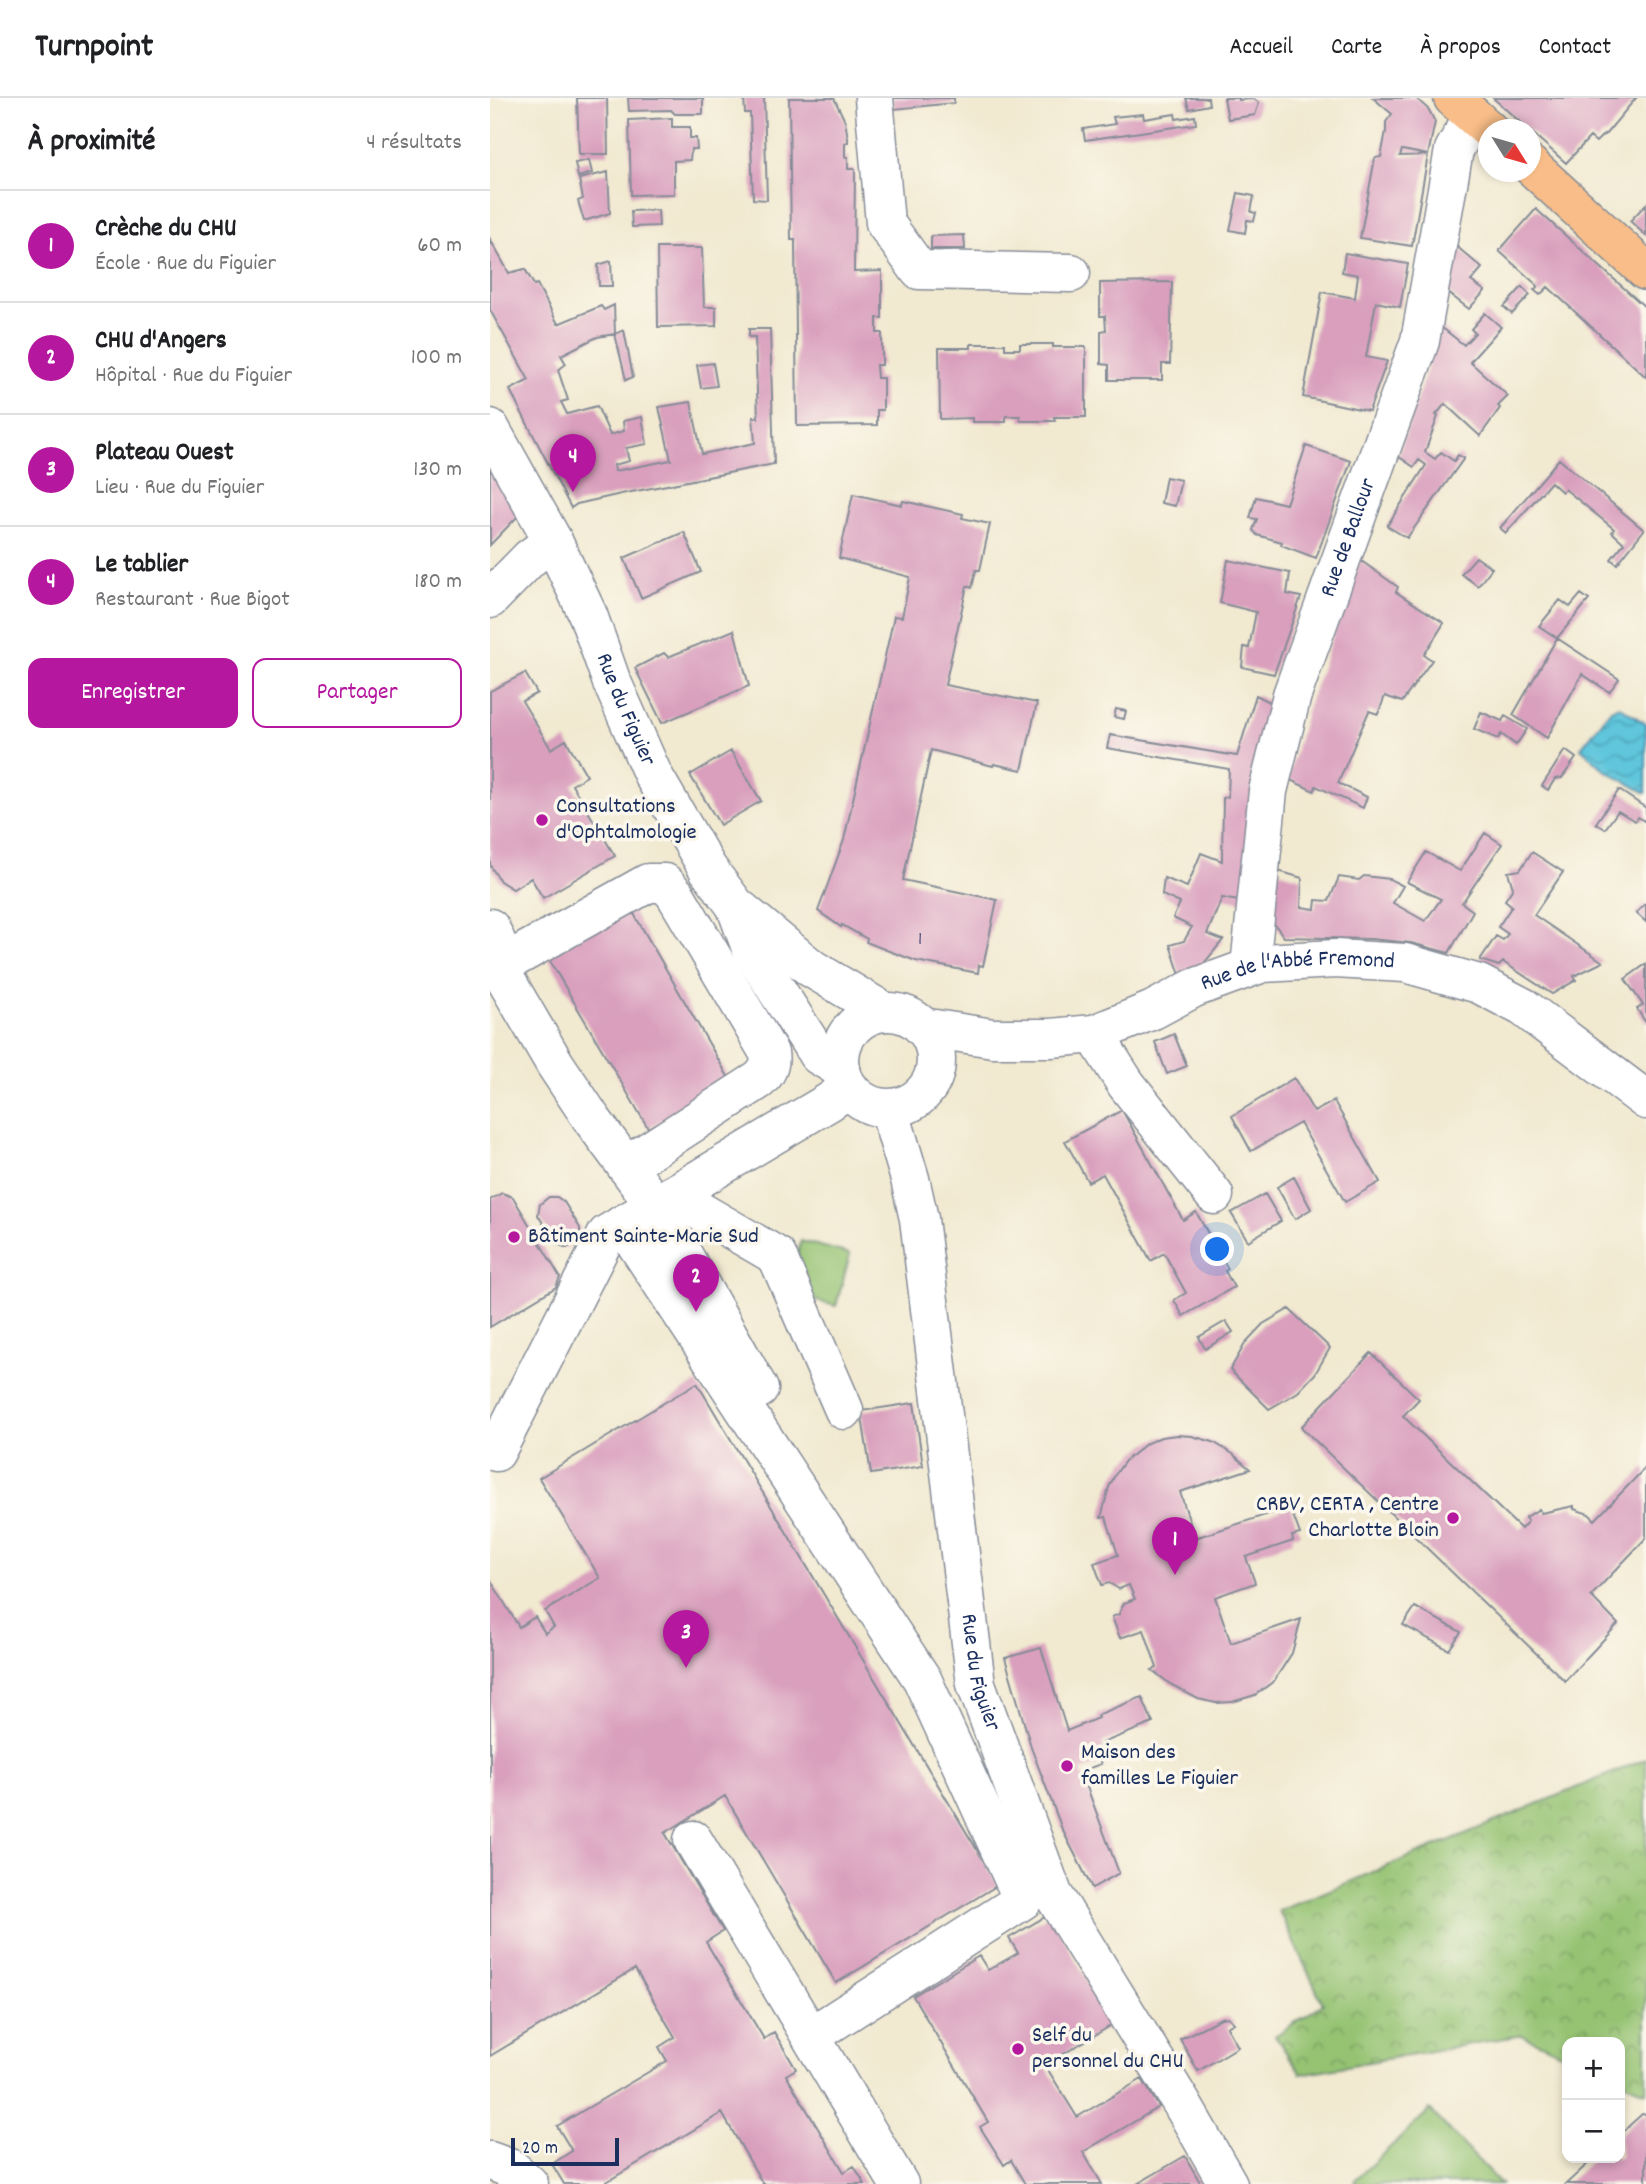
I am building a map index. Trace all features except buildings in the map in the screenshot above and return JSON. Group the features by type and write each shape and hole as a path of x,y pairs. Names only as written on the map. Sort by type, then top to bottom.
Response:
{"main road":[{"path":"1541,174 1646,271"}],"street":[{"path":"874,98 885,223 919,271 1071,273"},
{"name":"Rue de Ballour","path":"1250,967 1268,791 1292,695 1420,341 1454,150 1472,115"},
{"name":"Rue du Figuier","path":"490,428 553,541 588,614 611,680 653,775 708,869 735,905 811,968 885,1012 905,1015 922,1027"},
{"path":"490,599 530,558 553,541"},
{"path":"502,968 514,958 648,883 665,883 675,894 769,1052 769,1067 759,1080 626,1166"},
{"name":"Rue du Figuier","path":"735,905 752,951 818,1055 845,1078 860,1099 889,1109 919,1219 976,1684 1053,1894 1228,2184"},
{"path":"490,928 496,941 503,975 555,1064 626,1166 664,1200 777,1256 844,1410"},
{"name":"Rue de l'Abbé Fremond","path":"922,1027 993,1038 1051,1038 1094,1034 1153,1010 1194,988 1250,967 1335,959 1405,963 1479,984 1523,1007 1646,1100"},
{"path":"496,1452 607,1234 829,1102 845,1078 844,1042 850,1031 860,1021 885,1012"},
{"path":"889,1109 907,1105 923,1094 933,1079 937,1061 933,1042 922,1027"},
{"path":"1094,1034 1126,1084 1213,1195"},
{"path":"664,1200 764,1397"},
{"path":"623,1224 922,1679 1023,1900 811,2036"},
{"path":"692,1840 899,2184"},
{"path":"490,2161 512,2169 529,2184"}],"green space":[{"path":"801,1241 850,1254 836,1306 787,1293"},
{"path":"1646,1759 1646,2092 1625,2082 1625,2037 1562,2037 1562,2054 1522,2035 1301,2074 1275,2036 1323,2004 1279,1911"},
{"path":"1430,2110 1501,2184 1357,2184 1354,2181"}],"water":[{"path":"1619,706 1646,724 1646,793 1605,770 1581,748 1611,710"}],"place":[{"name":"Le tablier","path":"573,492"},
{"name":"Consultations d'Ophtalmologie","path":"542,820"},
{"name":"Bâtiment Sainte-Marie Sud","path":"514,1237"},
{"name":"CHU d'Angers","path":"696,1312"},
{"name":"CRBV, CERTA , Centre Charlotte Bloin","path":"1453,1518"},
{"name":"Crèche du CHU","path":"1175,1575"},
{"name":"Plateau Ouest","path":"686,1668"},
{"name":"Maison des familles Le Figuier","path":"1067,1766"},
{"name":"Self du personnel du CHU","path":"1018,2049"}]}
